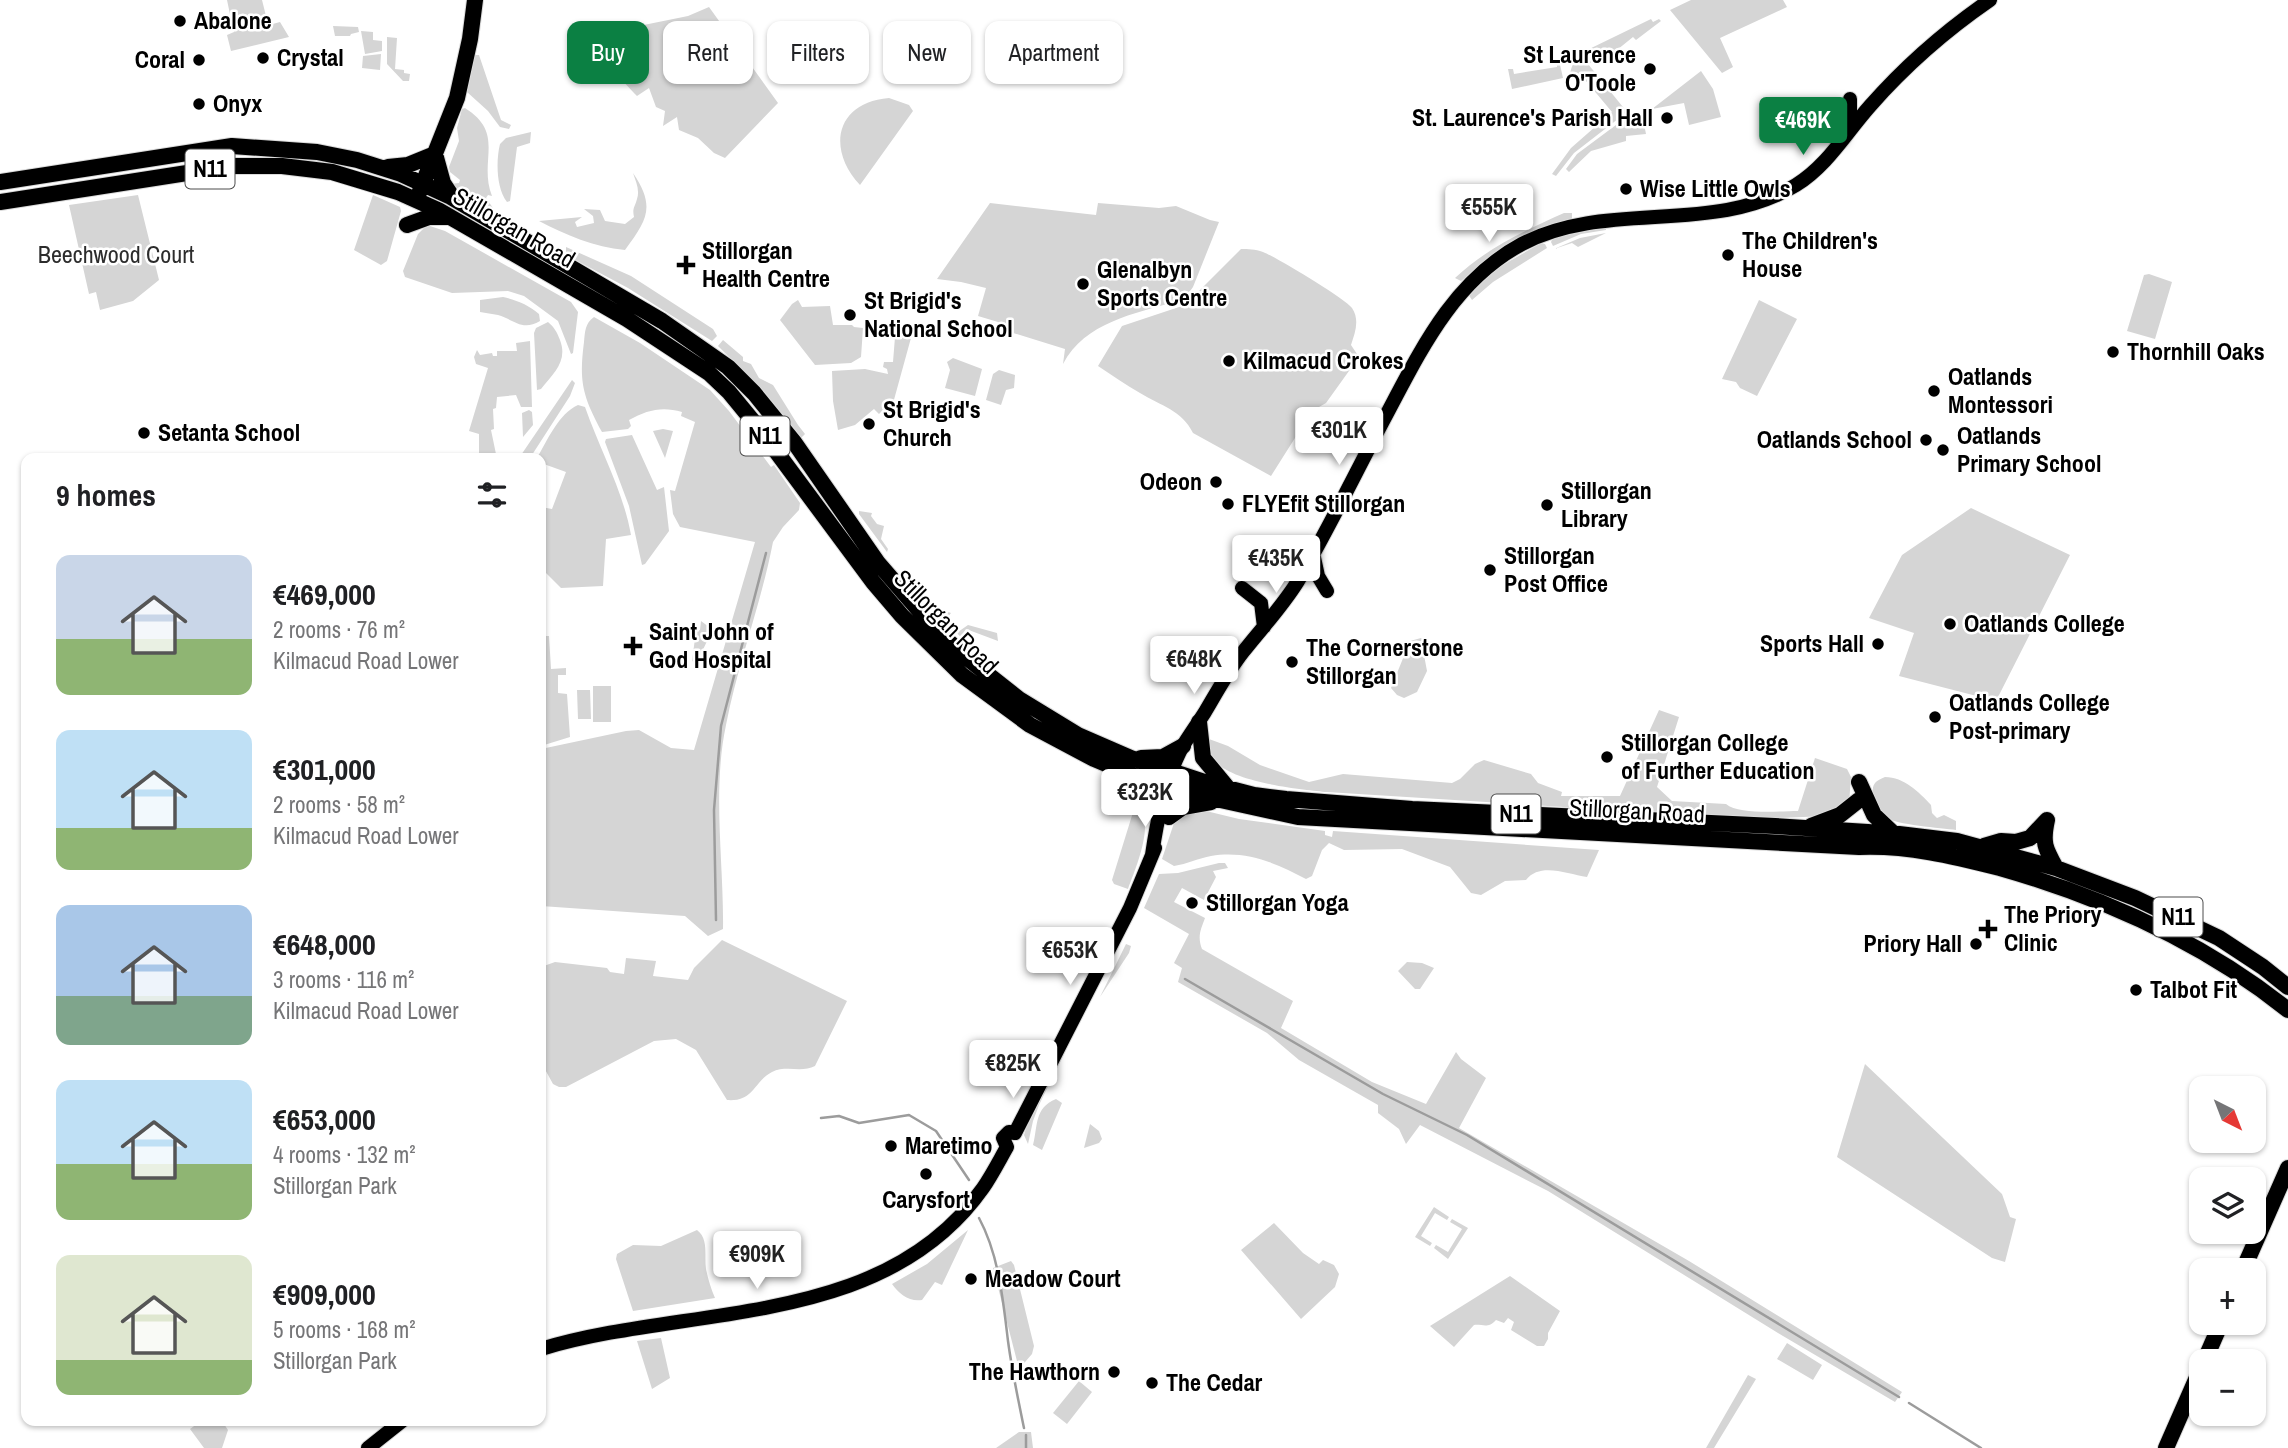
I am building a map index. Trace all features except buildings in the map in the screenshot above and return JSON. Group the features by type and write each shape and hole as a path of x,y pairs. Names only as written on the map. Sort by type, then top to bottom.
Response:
{"highway":[{"path":"416,200 457,98 470,39 475,0"},
{"name":"Stillorgan Road","path":"0,182 232,146 317,152 383,168 423,184 662,321 728,367 754,393 794,442 878,563 937,631 988,675 1036,710 1078,735 1131,758 1175,782"},
{"path":"383,168 408,166 435,154"},
{"path":"435,154 443,183 454,200"},
{"name":"Stillorgan Road","path":"0,202 232,166 270,166 331,172 416,200 454,218 627,319 709,373 729,392 761,431 873,582 902,616 962,676 1030,725 1094,759 1298,817 1858,847 1882,846 1929,851 2066,888 2175,935 2240,974 2288,1010"},
{"path":"407,225 429,216 454,218"},
{"path":"1169,817 1183,807 1224,794 1203,758 1197,726"},
{"path":"1131,758 1163,757 1183,746"},
{"path":"1858,782 1874,815 1894,834"},
{"name":"Stillorgan Road","path":"1224,794 1254,794 1373,807 1806,828 1934,837 2056,868 2135,898 2219,938 2288,987"},
{"name":"N11","path":"1806,828 1840,815 1859,800"},
{"path":"1981,847 2001,841 2016,842 2030,838 2047,820 2043,839 2056,868"},
{"path":"2248,1258 2288,1168"},
{"path":"2166,1448 2189,1396"}],"main road":[{"path":"546,1348 603,1333 777,1306 842,1289 915,1253 945,1230 973,1201 1007,1147 1017,1145 1019,1139 1015,1133 1130,908 1169,817 1183,746 1227,674 1291,592 1414,361 1455,299 1485,269 1525,243 1566,228 1609,220 1716,213 1743,207 1796,185 1836,149 1872,103 1928,46 1990,0"},
{"path":"1836,149 1838,131 1850,112 1850,99"},
{"path":"1313,553 1318,576 1327,591"},
{"path":"1242,588 1261,603 1264,627"},
{"path":"1152,855 1157,824 1197,726"},
{"path":"368,1448 395,1426"}],"green space":[{"path":"227,0 262,0 266,16 232,24"},
{"path":"1691,0 1783,0 1787,7 1720,38 1733,67 1722,73 1670,10"},
{"path":"709,7 719,21 663,21 688,16"},
{"path":"267,19 269,25 280,22 289,37 231,51 227,35 234,32 233,26"},
{"path":"1651,19 1653,22 1659,19 1661,21 1636,40 1633,37 1612,54 1588,64 1627,112 1574,153 1556,176 1552,174 1571,148 1612,112 1581,75 1570,77 1575,61 1581,53"},
{"path":"663,21 663,84 753,84 753,68 778,103 725,158 714,153 698,138 679,130 677,117 663,126 665,111 656,107 649,88 637,96 626,84 649,84 649,24"},
{"path":"333,26 358,27 359,32 350,36 335,36"},
{"path":"361,31 373,32 373,40 382,41 382,51 365,54"},
{"path":"387,37 397,38 395,69 410,74 409,81 403,81 387,64"},
{"path":"381,54 380,70 362,68 363,56"},
{"path":"475,55 479,55 501,120 511,125 509,129 500,127 488,111 467,92"},
{"path":"1557,60 1563,78 1512,89 1508,69 1513,69 1514,74 1557,67"},
{"path":"1701,71 1713,89 1721,117 1689,125 1684,103 1652,109"},
{"path":"889,98 909,105 913,111 860,185 849,171 843,157 840,143 842,130 857,108 871,101"},
{"path":"465,108 485,128 488,138 488,171 492,196 488,195 486,198 493,208 491,211 485,208 486,204 454,191 450,184 459,183 460,180 450,172 449,167 459,141 457,128 462,109"},
{"path":"1624,119 1629,125 1637,119 1646,134 1626,136 1626,141 1591,151 1569,172 1566,169 1577,154"},
{"path":"531,132 530,143 517,147 510,201 507,202 498,174 500,144 506,138"},
{"path":"633,173 645,195 646,213 639,230 625,250 580,240 539,221 582,217 575,222 577,227 594,223 593,216 584,209 600,210 605,221 625,224 634,217 638,196"},
{"name":"Beechwood Court","path":"138,195 159,280 133,301 100,310 96,292 89,294 69,205"},
{"path":"373,195 400,207 401,211 387,261 381,265 354,250"},
{"name":"Glenalbyn Sports Centre","path":"990,203 1096,215 1098,203 1159,208 1176,206 1219,222 1193,287 1183,301 1128,316 1097,329 1072,350 1063,364 1065,349 997,328 998,322 978,316 986,288 937,279"},
{"path":"1564,213 1572,213 1572,219 1526,235 1505,246 1461,281 1455,278 1493,249"},
{"path":"427,225 445,231 571,302 578,312 573,353 571,354 558,321 524,296 508,291 452,293 405,277 403,271 418,234"},
{"path":"1606,227 1606,230 1581,234 1553,246 1551,242 1553,238"},
{"path":"1606,233 1578,247 1572,243 1554,249 1580,238"},
{"path":"1541,243 1547,248 1493,282 1472,300 1468,294 1496,269"},
{"path":"566,247 631,276 713,329 717,336 712,341 628,288 566,255"},
{"name":"Kilmacud Crokes","path":"1241,249 1263,252 1295,269 1346,303 1356,317 1351,345 1359,357 1326,403 1312,411 1271,476 1193,433 1183,419 1170,409 1098,366 1122,326 1185,305"},
{"path":"2149,274 2172,282 2155,339 2127,331 2144,275"},
{"path":"503,297 531,308 539,314 540,321 523,325 498,315 480,312 480,300"},
{"path":"798,300 802,307 830,306 833,325 863,328 861,357 851,363 815,365 780,320"},
{"path":"1759,300 1797,319 1757,396 1740,388 1736,382 1722,379"},
{"path":"594,317 640,343 710,390 771,467 774,465 800,503 799,510 773,542 726,725 719,801 723,929 708,936 685,916 546,906 546,748 639,730 671,748 694,750 755,542 680,527 673,514 670,490 675,491 695,422 681,416 682,412 668,409 648,411 629,420 631,426 628,429 602,432 586,398 582,378 585,331"},
{"path":"548,322 559,337 562,347 561,361 541,389 537,390 534,333 536,328"},
{"path":"914,327 892,407 887,406 879,414 874,409 855,425 838,430 832,371 865,369 888,374 883,367 884,362 893,362 895,337 878,336 879,328"},
{"path":"723,340 743,357 743,361 751,364 759,378 773,385 805,434 800,439 718,346"},
{"path":"530,341 532,407 521,407 516,395 497,397 496,408 493,409 494,429 491,430 496,453 479,453 479,434 469,431 488,368 476,364 474,357 477,350 480,355 492,353 493,356 497,356 497,351 517,351 516,343"},
{"path":"953,358 982,369 975,396 945,388 950,370 947,362"},
{"path":"999,370 1015,375 1014,388 1006,390 1001,405 986,400 993,374"},
{"path":"572,380 575,383 570,396 533,453 522,453"},
{"path":"578,405 585,407 617,486 631,535 606,539 603,586 561,588 546,573 546,508 552,509 566,472 546,465 546,453 540,453 559,421"},
{"path":"529,410 532,412 533,425 523,437 522,413"},
{"path":"653,431 673,431 665,458"},
{"path":"632,435 657,490 664,487 669,531 642,565 629,506 605,442 606,439"},
{"path":"1971,508 2070,555 1996,701 1899,676 1914,633 1869,618 1902,555"},
{"path":"859,511 872,513 871,516 877,524 884,526 881,539 888,549 887,552 859,514"},
{"path":"931,606 951,613 946,619 958,632 968,625 997,633 998,641 966,629 961,637 930,608"},
{"path":"701,621 709,627 710,635 698,660 694,662 696,631 700,630"},
{"path":"546,636 549,636 551,669 566,668 566,675 558,675 558,693 567,694 570,737 546,744"},
{"path":"1421,638 1428,642 1424,655 1427,671 1417,692 1404,698 1391,688 1410,641"},
{"path":"593,686 611,686 611,722 593,722"},
{"path":"577,690 590,690 591,719 578,719"},
{"path":"1659,710 1679,717 1657,787 1672,801 1726,804 1750,811 1798,811 1815,758 1847,769 1851,777 1849,804 1828,816 1754,819 1327,792 1253,780 1218,765 1209,753 1209,739 1228,746 1260,765 1309,782 1343,774 1452,783 1484,760 1531,774 1538,783 1562,792 1561,796 1620,796"},
{"path":"1885,777 1911,786 1931,805 1932,813 1937,818 1944,815 1956,821 1956,830 1908,824 1885,817 1877,806 1873,787"},
{"path":"1134,796 1141,805 1145,829 1128,889 1114,884 1112,880 1134,809"},
{"path":"1188,811 1206,811 1239,819 1325,831 1325,835 1332,837 1333,831 1599,850 1587,877 1546,870 1526,880 1505,881 1481,895 1471,893 1450,867 1402,849 1344,850 1329,843 1322,850 1312,876 1306,879 1272,863 1249,856 1211,856 1174,866 1162,859 1176,817"},
{"path":"1225,863 1228,868 1213,871 1216,877 1204,900 1182,888 1174,902 1205,918 1200,936 1202,949 1293,1001 1281,1028 1372,1082 1426,1104 1456,1052 1486,1078 1459,1128 1689,1261 1902,1392 1895,1402 1548,1191 1420,1125 1406,1144 1399,1129 1378,1113 1378,1105 1299,1060 1267,1033 1178,982 1182,968 1174,963 1189,934 1144,908 1159,874 1178,873"},
{"path":"1150,878 1039,1105 1028,1144 1024,1135 1027,1125"},
{"path":"722,940 847,1001 815,1066 772,1072 748,1095 736,1100 727,1100 696,1050 676,1039 654,1041 566,1087 553,1084 546,1071 546,965 555,962 607,968 610,972 624,974 626,958 656,961 653,976 688,980 694,968"},
{"path":"1126,944 1131,946 1129,953 1100,997"},
{"path":"1407,962 1422,963 1434,968 1420,989 1415,989 1398,971"},
{"path":"1865,1064 2002,1194 2010,1217 2016,1219 2005,1262 1992,1258 1837,1157"},
{"path":"1056,1099 1062,1103 1042,1150 1033,1145 1038,1118 1044,1107"},
{"path":"1090,1124 1099,1131 1102,1139 1099,1143 1084,1148"},
{"path":"1434,1207 1449,1217 1447,1220 1435,1213 1421,1236 1432,1243 1430,1246 1415,1237"},
{"path":"1452,1219 1468,1228 1448,1259 1434,1248 1436,1245 1448,1252 1462,1229 1450,1222"},
{"path":"1274,1223 1303,1253 1319,1264 1323,1260 1334,1265 1339,1274 1335,1287 1301,1319 1241,1250"},
{"path":"697,1230 705,1243 706,1269 715,1298 633,1311 616,1259 617,1254 633,1245 661,1246"},
{"path":"968,1230 942,1285 935,1282 922,1300 905,1296 892,1284 927,1264"},
{"path":"1011,1261 1034,1346 1032,1354 1019,1369 993,1268"},
{"path":"1510,1276 1560,1311 1544,1346 1537,1346 1511,1330 1514,1322 1508,1318 1504,1323 1496,1320 1488,1325 1474,1325 1454,1347 1430,1326"},
{"path":"661,1338 670,1378 652,1389 637,1341"},
{"path":"1787,1343 1822,1365 1813,1380 1777,1359"},
{"path":"1748,1375 1756,1379 1714,1448 1706,1448"},
{"path":"1079,1381 1092,1392 1067,1424 1053,1413"},
{"path":"194,1426 225,1426 228,1430 222,1448 204,1448 190,1429"},
{"path":"1019,1432 1031,1432 1033,1448 996,1448"}],"waterway":[{"path":"716,920 714,810 721,726 766,553"},
{"path":"1185,979 1383,1094 1467,1135 1899,1397"},
{"path":"821,1118 839,1116 859,1123 909,1115 936,1131 969,1180"},
{"path":"979,1218 986,1232 999,1278 1011,1363 1024,1428"},
{"path":"1909,1403 1981,1448"},
{"path":"1026,1435 1026,1448"}],"place":[{"name":"Abalone","path":"180,21"},
{"name":"Crystal","path":"263,58"},
{"name":"Coral","path":"199,60"},
{"name":"St Laurence O'Toole","path":"1650,69"},
{"name":"Onyx","path":"199,104"},
{"name":"St. Laurence's Parish Hall","path":"1667,118"},
{"name":"Wise Little Owls","path":"1626,189"},
{"name":"The Children's House","path":"1728,255"},
{"name":"Stillorgan Health Centre","path":"686,265"},
{"name":"Glenalbyn Sports Centre","path":"1083,284"},
{"name":"St Brigid's National School","path":"850,315"},
{"name":"Thornhill Oaks","path":"2113,352"},
{"name":"Kilmacud Crokes","path":"1229,361"},
{"name":"Oatlands Montessori","path":"1934,391"},
{"name":"St Brigid's Church","path":"869,424"},
{"name":"Setanta School","path":"144,433"},
{"name":"Oatlands School","path":"1926,440"},
{"name":"Oatlands Primary School","path":"1943,450"},
{"name":"Odeon","path":"1216,482"},
{"name":"FLYEfit Stillorgan","path":"1228,504"},
{"name":"Stillorgan Library","path":"1547,505"},
{"name":"Stillorgan Post Office","path":"1490,570"},
{"name":"Oatlands College","path":"1950,624"},
{"name":"Sports Hall","path":"1878,644"},
{"name":"Saint John of God Hospital","path":"633,646"},
{"name":"The Cornerstone Stillorgan","path":"1292,662"},
{"name":"Oatlands College Post-primary","path":"1935,717"},
{"name":"Stillorgan College of Further Education","path":"1607,757"},
{"name":"Stillorgan Yoga","path":"1192,903"},
{"name":"The Priory Clinic","path":"1988,929"},
{"name":"Priory Hall","path":"1976,944"},
{"name":"Talbot Fit","path":"2136,990"},
{"name":"Maretimo","path":"891,1146"},
{"name":"Carysfort","path":"926,1174"},
{"name":"Meadow Court","path":"971,1279"},
{"name":"The Hawthorn","path":"1114,1372"},
{"name":"The Cedar","path":"1152,1383"}]}
